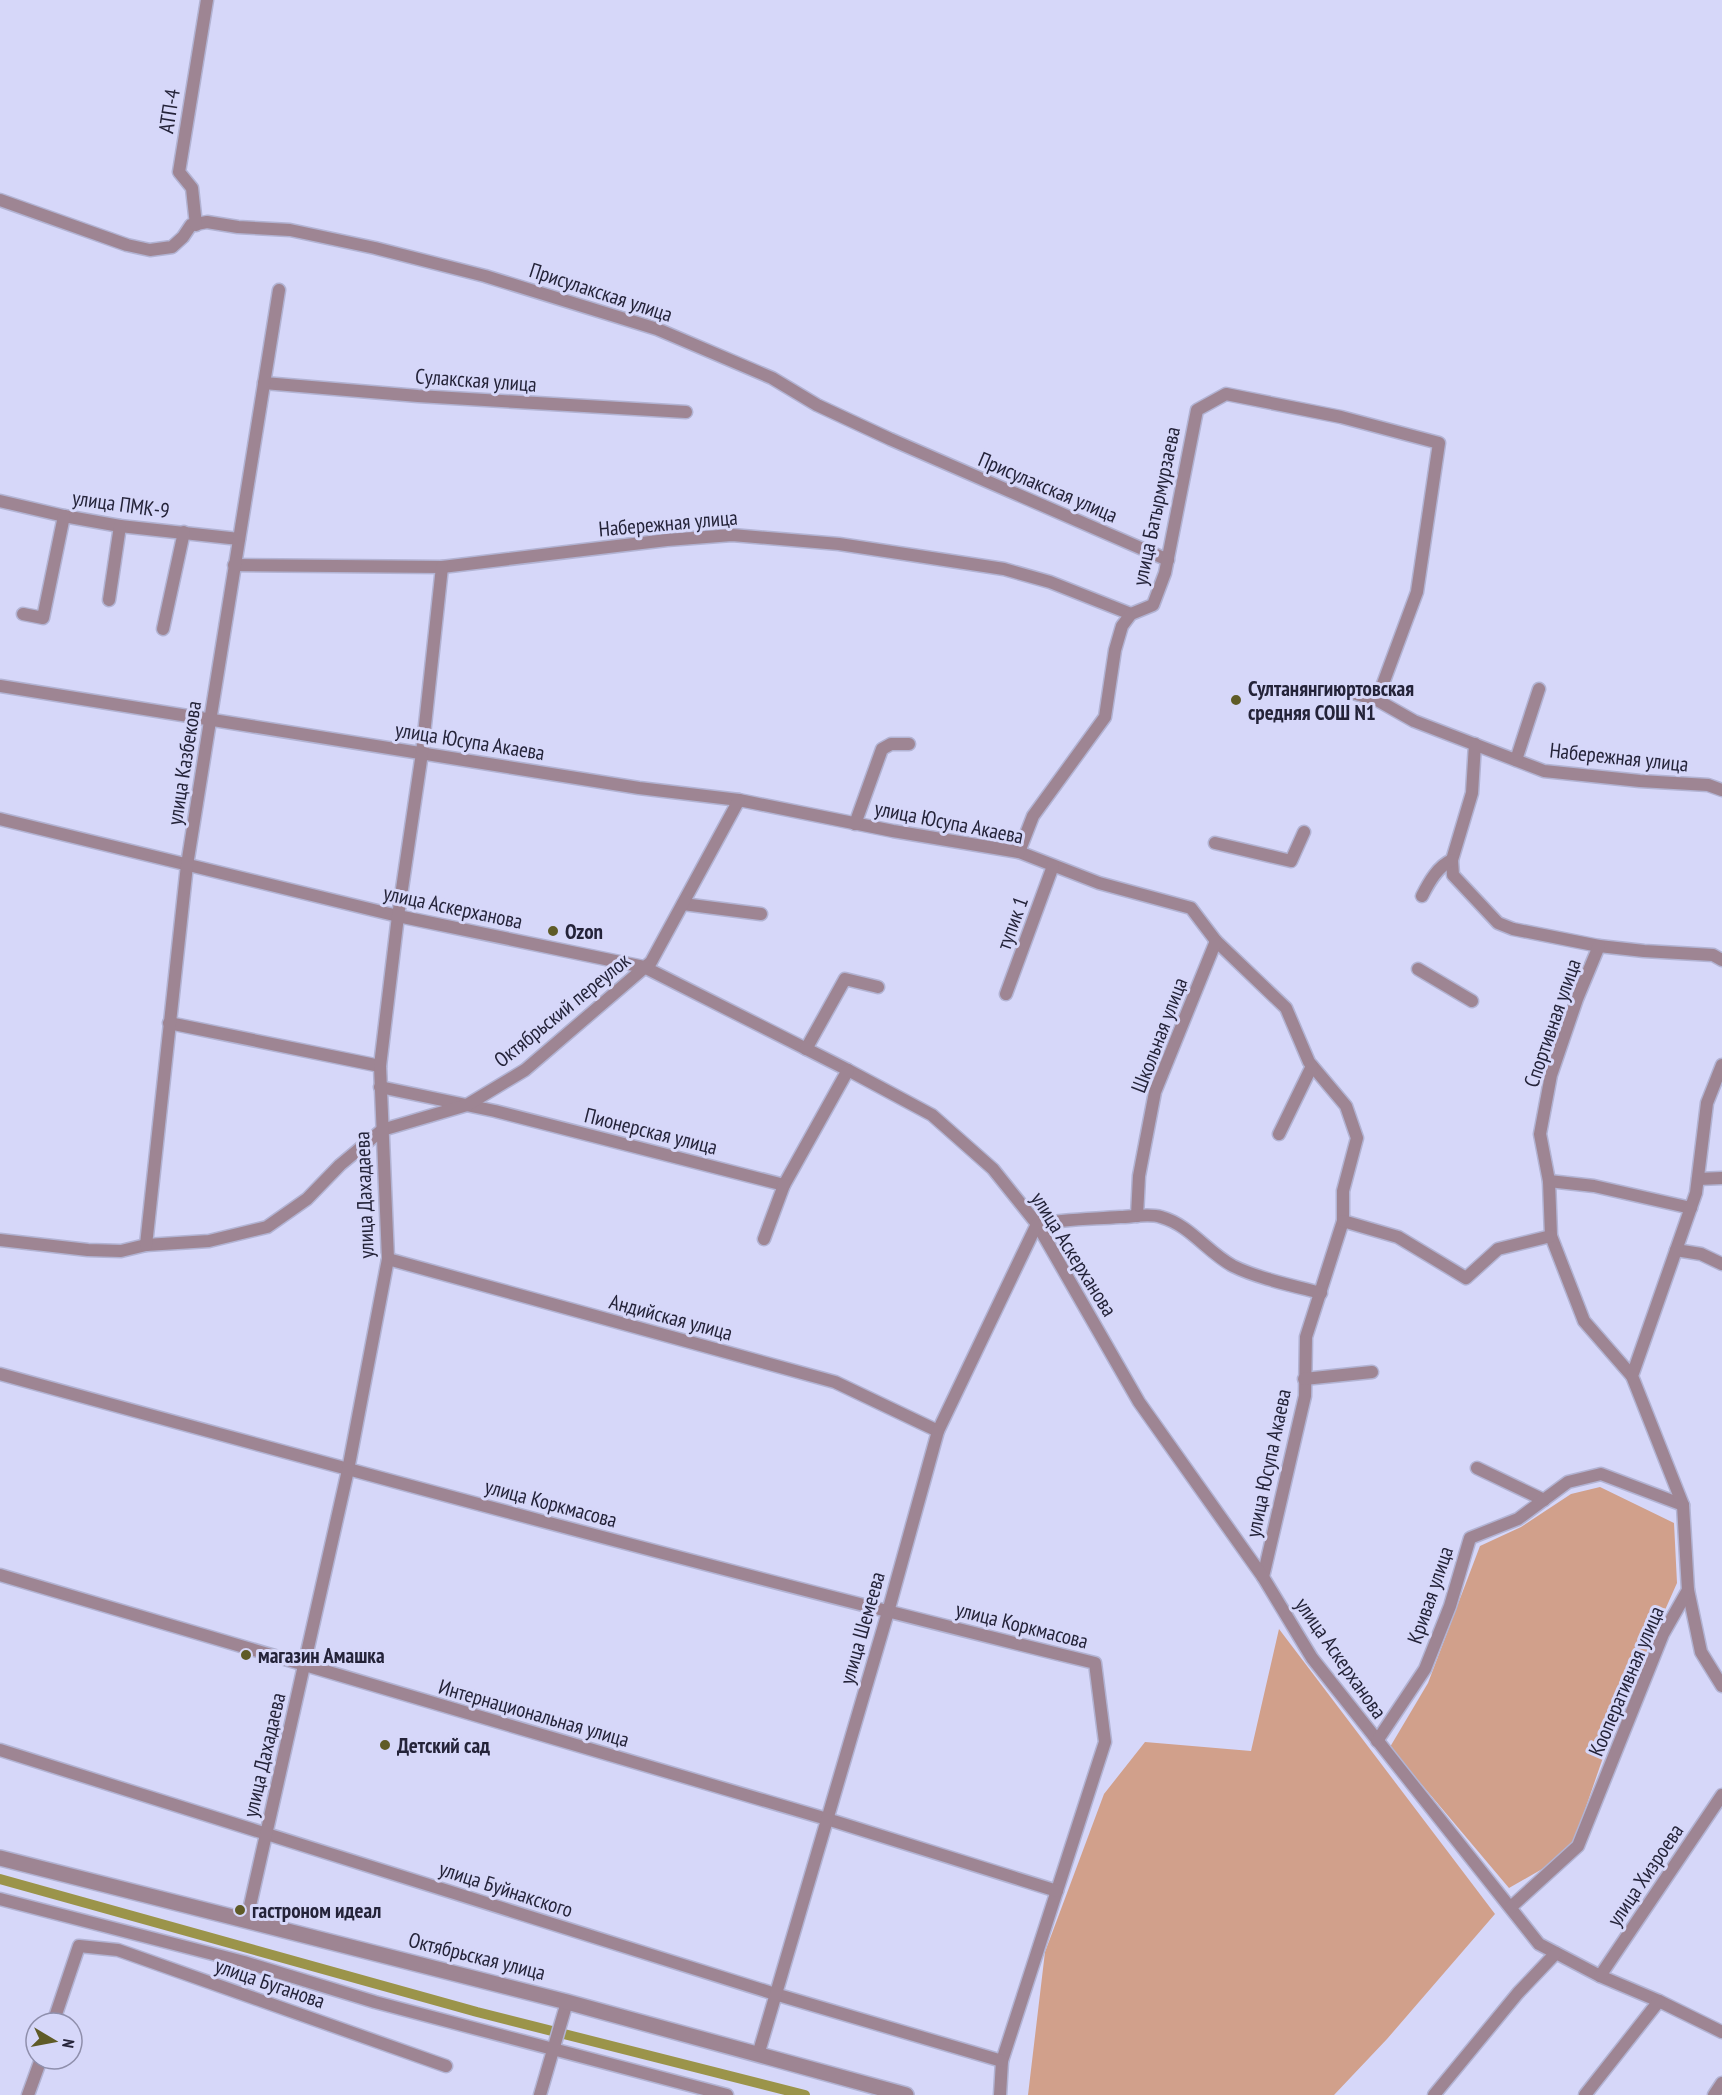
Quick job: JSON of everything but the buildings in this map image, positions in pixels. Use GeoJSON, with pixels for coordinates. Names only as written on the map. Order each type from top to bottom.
{"type":"FeatureCollection","features":[{"type":"Feature","properties":{"kind":"street","name":"АТП-4"},"geometry":{"type":"LineString","coordinates":[[196,225],[192,188],[179,172],[207,0]]}},
{"type":"Feature","properties":{"kind":"street"},"geometry":{"type":"LineString","coordinates":[[0,200],[128,245],[150,250],[172,247],[191,225],[196,225]]}},
{"type":"Feature","properties":{"kind":"street","name":"Присулакская улица"},"geometry":{"type":"LineString","coordinates":[[196,225],[207,222],[238,227],[290,230],[375,248],[485,276],[657,329],[771,378],[817,405],[890,439],[1168,560]]}},
{"type":"Feature","properties":{"kind":"street","name":"улица Казбекова"},"geometry":{"type":"LineString","coordinates":[[146,1245],[187,865],[279,290]]}},
{"type":"Feature","properties":{"kind":"street","name":"Сулакская улица"},"geometry":{"type":"LineString","coordinates":[[264,383],[418,396],[686,412]]}},
{"type":"Feature","properties":{"kind":"street","name":"улица Батырмурзаева"},"geometry":{"type":"LineString","coordinates":[[1018,852],[1033,816],[1105,717],[1115,650],[1122,626],[1131,614],[1153,605],[1165,573],[1197,410],[1226,394],[1341,417],[1439,443],[1418,592],[1377,700]]}},
{"type":"Feature","properties":{"kind":"street","name":"улица ПМК-9"},"geometry":{"type":"LineString","coordinates":[[0,501],[120,526],[238,539]]}},
{"type":"Feature","properties":{"kind":"street"},"geometry":{"type":"LineString","coordinates":[[24,615],[43,618],[64,516]]}},
{"type":"Feature","properties":{"kind":"street"},"geometry":{"type":"LineString","coordinates":[[109,600],[120,526]]}},
{"type":"Feature","properties":{"kind":"street"},"geometry":{"type":"LineString","coordinates":[[163,629],[184,532]]}},
{"type":"Feature","properties":{"kind":"street","name":"Набережная улица"},"geometry":{"type":"LineString","coordinates":[[234,565],[441,567],[732,534],[839,544],[1004,569],[1050,582],[1131,614]]}},
{"type":"Feature","properties":{"kind":"street","name":"улица Дахадаева"},"geometry":{"type":"LineString","coordinates":[[247,1919],[348,1470],[388,1259],[380,1066],[398,916],[422,753],[441,567]]}},
{"type":"Feature","properties":{"kind":"street","name":"улица Юсупа Акаева"},"geometry":{"type":"LineString","coordinates":[[0,686],[639,788],[740,800],[855,824],[1018,852],[1099,884],[1191,908],[1216,940],[1286,1008],[1312,1066],[1346,1106],[1357,1138],[1343,1191],[1342,1221],[1306,1337],[1305,1396],[1263,1577]]}},
{"type":"Feature","properties":{"kind":"street"},"geometry":{"type":"LineString","coordinates":[[1516,760],[1539,689]]}},
{"type":"Feature","properties":{"kind":"street","name":"Набережная улица"},"geometry":{"type":"LineString","coordinates":[[1346,691],[1377,700],[1414,721],[1544,771],[1708,785],[1722,790]]}},
{"type":"Feature","properties":{"kind":"street"},"geometry":{"type":"LineString","coordinates":[[855,824],[882,749],[891,744],[909,744]]}},
{"type":"Feature","properties":{"kind":"street"},"geometry":{"type":"LineString","coordinates":[[1475,744],[1472,793],[1452,860],[1453,875],[1497,923],[1513,929],[1599,946],[1713,955],[1722,960]]}},
{"type":"Feature","properties":{"kind":"street","name":"Октябрьский переулок"},"geometry":{"type":"LineString","coordinates":[[0,1240],[88,1250],[121,1251],[146,1245],[209,1241],[267,1227],[307,1199],[340,1165],[382,1130],[467,1106],[525,1070],[651,962],[740,800]]}},
{"type":"Feature","properties":{"kind":"street","name":"улица Аскерханова"},"geometry":{"type":"LineString","coordinates":[[0,819],[398,916],[644,967],[932,1115],[993,1169],[1037,1224],[1139,1402],[1263,1577],[1312,1658],[1539,1944],[1600,1976],[1659,2001],[1722,2032]]}},
{"type":"Feature","properties":{"kind":"street"},"geometry":{"type":"LineString","coordinates":[[1215,843],[1291,861],[1304,832]]}},
{"type":"Feature","properties":{"kind":"street"},"geometry":{"type":"LineString","coordinates":[[1422,896],[1429,881],[1446,863],[1452,860]]}},
{"type":"Feature","properties":{"kind":"street","name":"тупик 1"},"geometry":{"type":"LineString","coordinates":[[1006,994],[1053,866]]}},
{"type":"Feature","properties":{"kind":"street"},"geometry":{"type":"LineString","coordinates":[[683,904],[761,914]]}},
{"type":"Feature","properties":{"kind":"street","name":"Школьная улица"},"geometry":{"type":"LineString","coordinates":[[1137,1216],[1138,1176],[1155,1092],[1216,940]]}},
{"type":"Feature","properties":{"kind":"street","name":"Спортивная улица"},"geometry":{"type":"LineString","coordinates":[[1599,946],[1577,999],[1551,1075],[1540,1134],[1549,1181],[1551,1236],[1584,1321],[1632,1376]]}},
{"type":"Feature","properties":{"kind":"street"},"geometry":{"type":"LineString","coordinates":[[1418,969],[1472,1001]]}},
{"type":"Feature","properties":{"kind":"street"},"geometry":{"type":"LineString","coordinates":[[806,1049],[845,979],[878,987]]}},
{"type":"Feature","properties":{"kind":"street"},"geometry":{"type":"LineString","coordinates":[[169,1023],[380,1066]]}},
{"type":"Feature","properties":{"kind":"street"},"geometry":{"type":"LineString","coordinates":[[1632,1376],[1696,1193],[1707,1103],[1722,1065]]}},
{"type":"Feature","properties":{"kind":"street"},"geometry":{"type":"LineString","coordinates":[[1279,1134],[1312,1066]]}},
{"type":"Feature","properties":{"kind":"street"},"geometry":{"type":"LineString","coordinates":[[764,1239],[784,1185],[848,1070]]}},
{"type":"Feature","properties":{"kind":"street","name":"Пионерская улица"},"geometry":{"type":"LineString","coordinates":[[380,1087],[467,1106],[784,1185]]}},
{"type":"Feature","properties":{"kind":"street"},"geometry":{"type":"LineString","coordinates":[[1698,1179],[1722,1178]]}},
{"type":"Feature","properties":{"kind":"street"},"geometry":{"type":"LineString","coordinates":[[1549,1181],[1594,1186],[1691,1208]]}},
{"type":"Feature","properties":{"kind":"street"},"geometry":{"type":"LineString","coordinates":[[1037,1224],[1060,1220],[1160,1216],[1199,1238],[1214,1253],[1234,1266],[1321,1293]]}},
{"type":"Feature","properties":{"kind":"street"},"geometry":{"type":"LineString","coordinates":[[1342,1221],[1398,1238],[1466,1278],[1498,1249],[1551,1236]]}},
{"type":"Feature","properties":{"kind":"street","name":"улица Шемеева"},"geometry":{"type":"LineString","coordinates":[[758,2055],[888,1612],[938,1431],[1037,1224]]}},
{"type":"Feature","properties":{"kind":"street"},"geometry":{"type":"LineString","coordinates":[[1676,1250],[1701,1254],[1722,1264]]}},
{"type":"Feature","properties":{"kind":"street","name":"Андийская улица"},"geometry":{"type":"LineString","coordinates":[[388,1259],[836,1382],[938,1431]]}},
{"type":"Feature","properties":{"kind":"street"},"geometry":{"type":"LineString","coordinates":[[1304,1379],[1372,1372]]}},
{"type":"Feature","properties":{"kind":"street","name":"улица Коркмасова"},"geometry":{"type":"LineString","coordinates":[[0,1374],[348,1470],[888,1612],[1095,1663],[1105,1742],[1057,1892]]}},
{"type":"Feature","properties":{"kind":"street","name":"Кооперативная улица"},"geometry":{"type":"LineString","coordinates":[[1511,1907],[1578,1846],[1663,1634],[1688,1590],[1683,1504],[1632,1376]]}},
{"type":"Feature","properties":{"kind":"street"},"geometry":{"type":"LineString","coordinates":[[1476,1468],[1544,1500]]}},
{"type":"Feature","properties":{"kind":"street","name":"Кривая улица"},"geometry":{"type":"LineString","coordinates":[[1377,1741],[1425,1669],[1450,1606],[1470,1538],[1518,1519],[1568,1482],[1601,1474],[1683,1504]]}},
{"type":"Feature","properties":{"kind":"street","name":"Интернациональная улица"},"geometry":{"type":"LineString","coordinates":[[0,1575],[827,1819],[1057,1892]]}},
{"type":"Feature","properties":{"kind":"street"},"geometry":{"type":"LineString","coordinates":[[1688,1590],[1701,1652],[1722,1686]]}},
{"type":"Feature","properties":{"kind":"street","name":"улица Буйнакского"},"geometry":{"type":"LineString","coordinates":[[0,1750],[775,1994],[1002,2061]]}},
{"type":"Feature","properties":{"kind":"street","name":"улица Хизроева"},"geometry":{"type":"LineString","coordinates":[[1600,1976],[1722,1795]]}},
{"type":"Feature","properties":{"kind":"street","name":"Октябрьская улица"},"geometry":{"type":"LineString","coordinates":[[0,1857],[567,2001],[906,2095]]}},
{"type":"Feature","properties":{"kind":"street"},"geometry":{"type":"LineString","coordinates":[[1000,2095],[1002,2061],[1057,1892]]}},
{"type":"Feature","properties":{"kind":"street"},"geometry":{"type":"LineString","coordinates":[[0,1899],[244,1962],[375,2002],[727,2095]]}},
{"type":"Feature","properties":{"kind":"street","name":"улица Буганова"},"geometry":{"type":"LineString","coordinates":[[57,2011],[79,1946],[118,1950],[446,2066]]}},
{"type":"Feature","properties":{"kind":"street"},"geometry":{"type":"LineString","coordinates":[[1434,2095],[1518,1993],[1556,1953]]}},
{"type":"Feature","properties":{"kind":"street"},"geometry":{"type":"LineString","coordinates":[[540,2095],[567,2001]]}},
{"type":"Feature","properties":{"kind":"street"},"geometry":{"type":"LineString","coordinates":[[1585,2095],[1659,2001]]}},
{"type":"Feature","properties":{"kind":"street"},"geometry":{"type":"LineString","coordinates":[[28,2095],[37,2071]]}},
{"type":"Feature","properties":{"kind":"street"},"geometry":{"type":"LineString","coordinates":[[1714,2095],[1722,2083]]}},
{"type":"Feature","properties":{"kind":"shaded area"},"geometry":{"type":"Polygon","coordinates":[[[1600,1487],[1674,1523],[1677,1583],[1616,1720],[1570,1853],[1509,1888],[1390,1747],[1428,1683],[1480,1546],[1521,1527],[1571,1494],[1600,1487]]]}},
{"type":"Feature","properties":{"kind":"shaded area"},"geometry":{"type":"Polygon","coordinates":[[[1279,1629],[1495,1914],[1387,2039],[1334,2095],[1028,2095],[1045,1952],[1104,1794],[1145,1742],[1251,1751],[1279,1629]]]}},
{"type":"Feature","properties":{"kind":"waterway"},"geometry":{"type":"LineString","coordinates":[[0,1879],[477,2012],[805,2095]]}},
{"type":"Feature","properties":{"kind":"place","name":"Султанянгиюртовская средняя СОШ N1"},"geometry":{"type":"Point","coordinates":[1236,700]}},
{"type":"Feature","properties":{"kind":"place","name":"Ozon"},"geometry":{"type":"Point","coordinates":[553,931]}},
{"type":"Feature","properties":{"kind":"place","name":"магазин Амашка"},"geometry":{"type":"Point","coordinates":[246,1655]}},
{"type":"Feature","properties":{"kind":"place","name":"Детский сад"},"geometry":{"type":"Point","coordinates":[385,1745]}},
{"type":"Feature","properties":{"kind":"place","name":"гастроном идеал"},"geometry":{"type":"Point","coordinates":[240,1910]}}]}
